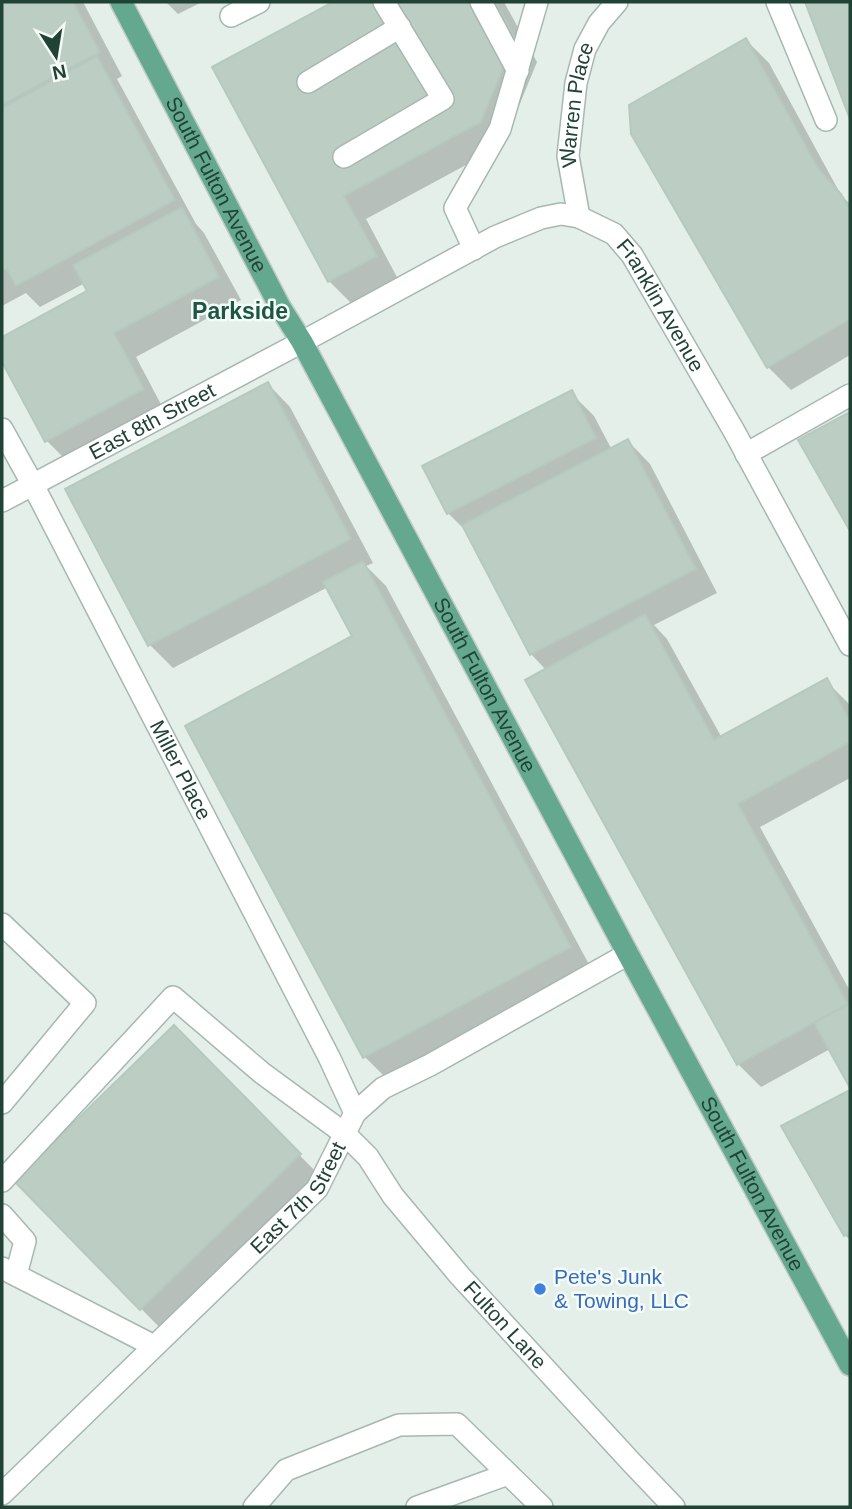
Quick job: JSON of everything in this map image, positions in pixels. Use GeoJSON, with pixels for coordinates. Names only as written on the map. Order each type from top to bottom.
{"type":"FeatureCollection","features":[{"type":"Feature","properties":{"kind":"main road","name":"South Fulton Avenue"},"geometry":{"type":"LineString","coordinates":[[121,2],[280,307],[302,342],[850,1364]]}},
{"type":"Feature","properties":{"kind":"street"},"geometry":{"type":"LineString","coordinates":[[231,16],[259,2]]}},
{"type":"Feature","properties":{"kind":"street"},"geometry":{"type":"LineString","coordinates":[[344,157],[443,99],[384,2]]}},
{"type":"Feature","properties":{"kind":"street"},"geometry":{"type":"LineString","coordinates":[[481,2],[518,71]]}},
{"type":"Feature","properties":{"kind":"street"},"geometry":{"type":"LineString","coordinates":[[474,249],[455,208],[500,129],[537,2]]}},
{"type":"Feature","properties":{"kind":"street","name":"Warren Place"},"geometry":{"type":"LineString","coordinates":[[579,217],[568,156],[576,83],[584,49],[598,23],[617,2]]}},
{"type":"Feature","properties":{"kind":"street"},"geometry":{"type":"LineString","coordinates":[[777,2],[826,120]]}},
{"type":"Feature","properties":{"kind":"street"},"geometry":{"type":"LineString","coordinates":[[308,82],[400,27]]}},
{"type":"Feature","properties":{"kind":"street","name":"Franklin Avenue"},"geometry":{"type":"LineString","coordinates":[[302,342],[495,237],[541,218],[561,214],[579,217],[614,234],[632,255],[746,454],[850,645]]}},
{"type":"Feature","properties":{"kind":"street","name":"East 8th Street"},"geometry":{"type":"LineString","coordinates":[[2,501],[302,342]]}},
{"type":"Feature","properties":{"kind":"street"},"geometry":{"type":"LineString","coordinates":[[746,454],[850,394]]}},
{"type":"Feature","properties":{"kind":"street","name":"Miller Place"},"geometry":{"type":"LineString","coordinates":[[2,429],[329,1057],[355,1113]]}},
{"type":"Feature","properties":{"kind":"street"},"geometry":{"type":"LineString","coordinates":[[2,924],[85,1003],[2,1103]]}},
{"type":"Feature","properties":{"kind":"street","name":"East 7th Street"},"geometry":{"type":"LineString","coordinates":[[2,1494],[317,1189],[355,1113],[383,1088],[430,1065],[628,954]]}},
{"type":"Feature","properties":{"kind":"street","name":"Fulton Lane"},"geometry":{"type":"LineString","coordinates":[[2,1181],[173,997],[262,1073],[345,1134],[368,1157],[393,1196],[460,1276],[674,1507]]}},
{"type":"Feature","properties":{"kind":"street"},"geometry":{"type":"LineString","coordinates":[[2,1215],[25,1241],[9,1271],[155,1346]]}},
{"type":"Feature","properties":{"kind":"street"},"geometry":{"type":"LineString","coordinates":[[254,1507],[286,1470],[399,1425],[457,1424],[542,1507]]}},
{"type":"Feature","properties":{"kind":"street"},"geometry":{"type":"LineString","coordinates":[[417,1507],[508,1474]]}},
{"type":"Feature","properties":{"kind":"building"},"geometry":{"type":"Polygon","coordinates":[[[2,2],[73,2],[100,52],[2,105],[2,2]]]}},
{"type":"Feature","properties":{"kind":"building"},"geometry":{"type":"Polygon","coordinates":[[[333,2],[495,2],[515,38],[481,122],[344,196],[377,256],[328,282],[212,67],[333,2]]]}},
{"type":"Feature","properties":{"kind":"building"},"geometry":{"type":"Polygon","coordinates":[[[805,2],[850,2],[850,119],[805,2]]]}},
{"type":"Feature","properties":{"kind":"building"},"geometry":{"type":"Polygon","coordinates":[[[746,38],[819,170],[841,194],[850,210],[850,319],[767,368],[631,134],[629,105],[746,38]]]}},
{"type":"Feature","properties":{"kind":"building"},"geometry":{"type":"Polygon","coordinates":[[[97,56],[175,200],[16,286],[7,269],[2,271],[2,108],[97,56]]]}},
{"type":"Feature","properties":{"kind":"building"},"geometry":{"type":"Polygon","coordinates":[[[182,207],[219,277],[114,333],[144,389],[45,442],[2,362],[2,337],[87,291],[73,265],[182,207]]]}},
{"type":"Feature","properties":{"kind":"building"},"geometry":{"type":"Polygon","coordinates":[[[268,382],[351,539],[148,646],[65,489],[268,382]]]}},
{"type":"Feature","properties":{"kind":"building"},"geometry":{"type":"Polygon","coordinates":[[[572,390],[596,438],[447,514],[422,466],[572,390]]]}},
{"type":"Feature","properties":{"kind":"building"},"geometry":{"type":"Polygon","coordinates":[[[850,412],[850,531],[798,440],[850,412]]]}},
{"type":"Feature","properties":{"kind":"building"},"geometry":{"type":"Polygon","coordinates":[[[628,439],[696,569],[530,655],[462,525],[628,439]]]}},
{"type":"Feature","properties":{"kind":"building"},"geometry":{"type":"Polygon","coordinates":[[[363,561],[571,947],[363,1058],[185,726],[352,636],[323,582],[363,561]]]}},
{"type":"Feature","properties":{"kind":"building"},"geometry":{"type":"Polygon","coordinates":[[[645,614],[714,740],[827,678],[850,721],[850,742],[738,804],[848,1004],[737,1065],[525,680],[645,614]]]}},
{"type":"Feature","properties":{"kind":"building"},"geometry":{"type":"Polygon","coordinates":[[[850,1003],[850,1088],[814,1023],[850,1003]]]}},
{"type":"Feature","properties":{"kind":"building"},"geometry":{"type":"Polygon","coordinates":[[[174,1025],[301,1154],[140,1310],[14,1181],[174,1025]]]}},
{"type":"Feature","properties":{"kind":"building"},"geometry":{"type":"Polygon","coordinates":[[[850,1090],[850,1233],[844,1236],[781,1126],[850,1090]]]}},
{"type":"Feature","properties":{"kind":"place","name":"Pete's Junk & Towing, LLC"},"geometry":{"type":"Point","coordinates":[540,1289]}},
{"type":"Feature","properties":{"kind":"district","name":"Parkside"},"geometry":{"type":"Point","coordinates":[240,311]}}]}
